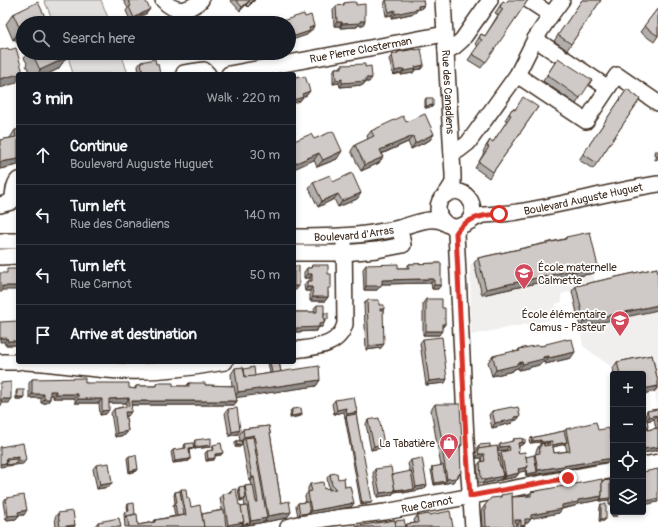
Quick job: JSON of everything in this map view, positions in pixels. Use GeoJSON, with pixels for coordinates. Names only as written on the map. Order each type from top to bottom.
{"type":"FeatureCollection","features":[{"type":"Feature","properties":{"kind":"street"},"geometry":{"type":"LineString","coordinates":[[163,0],[166,4],[174,8],[188,9],[193,7],[201,0]]}},
{"type":"Feature","properties":{"kind":"street","name":"Rue des Canadiens"},"geometry":{"type":"LineString","coordinates":[[443,0],[454,193]]}},
{"type":"Feature","properties":{"kind":"street"},"geometry":{"type":"LineString","coordinates":[[446,51],[454,47],[462,40],[490,0]]}},
{"type":"Feature","properties":{"kind":"street"},"geometry":{"type":"LineString","coordinates":[[528,0],[551,15]]}},
{"type":"Feature","properties":{"kind":"street"},"geometry":{"type":"LineString","coordinates":[[452,152],[459,150],[468,143],[517,74],[535,39],[562,0]]}},
{"type":"Feature","properties":{"kind":"street","name":"Rue Pierre Closterman"},"geometry":{"type":"LineString","coordinates":[[240,72],[445,34]]}},
{"type":"Feature","properties":{"kind":"street"},"geometry":{"type":"LineString","coordinates":[[535,39],[608,88]]}},
{"type":"Feature","properties":{"kind":"street"},"geometry":{"type":"LineString","coordinates":[[191,72],[204,70],[206,72]]}},
{"type":"Feature","properties":{"kind":"street"},"geometry":{"type":"LineString","coordinates":[[517,74],[586,121],[617,75],[658,103]]}},
{"type":"Feature","properties":{"kind":"street"},"geometry":{"type":"LineString","coordinates":[[0,205],[11,202],[16,182]]}},
{"type":"Feature","properties":{"kind":"street","name":"Boulevard Auguste Huguet"},"geometry":{"type":"LineString","coordinates":[[455,226],[482,216],[519,212],[658,184]]}},
{"type":"Feature","properties":{"kind":"street"},"geometry":{"type":"LineString","coordinates":[[454,193],[439,204],[438,212],[441,219],[455,226]]}},
{"type":"Feature","properties":{"kind":"street"},"geometry":{"type":"LineString","coordinates":[[454,193],[472,202],[473,209],[471,217],[455,226]]}},
{"type":"Feature","properties":{"kind":"street"},"geometry":{"type":"LineString","coordinates":[[296,253],[344,253],[377,250],[403,245],[406,226],[454,193]]}},
{"type":"Feature","properties":{"kind":"street","name":"Boulevard Auguste Huguet"},"geometry":{"type":"LineString","coordinates":[[454,193],[479,206],[508,214]]}},
{"type":"Feature","properties":{"kind":"street","name":"Boulevard d'Arras"},"geometry":{"type":"LineString","coordinates":[[296,238],[344,236],[374,232],[406,226],[426,220],[432,220],[455,226]]}},
{"type":"Feature","properties":{"kind":"street"},"geometry":{"type":"LineString","coordinates":[[455,226],[466,439],[473,527]]}},
{"type":"Feature","properties":{"kind":"street"},"geometry":{"type":"LineString","coordinates":[[296,350],[332,342],[343,331],[345,324],[344,236]]}},
{"type":"Feature","properties":{"kind":"street"},"geometry":{"type":"LineString","coordinates":[[0,241],[16,241]]}},
{"type":"Feature","properties":{"kind":"street"},"geometry":{"type":"LineString","coordinates":[[0,257],[16,256]]}},
{"type":"Feature","properties":{"kind":"street"},"geometry":{"type":"LineString","coordinates":[[0,362],[16,362]]}},
{"type":"Feature","properties":{"kind":"street"},"geometry":{"type":"LineString","coordinates":[[57,364],[110,370],[134,367],[172,370],[212,364]]}},
{"type":"Feature","properties":{"kind":"street"},"geometry":{"type":"LineString","coordinates":[[646,464],[658,462]]}},
{"type":"Feature","properties":{"kind":"street","name":"Rue Carnot"},"geometry":{"type":"LineString","coordinates":[[288,527],[322,519],[377,513],[610,471]]}},
{"type":"Feature","properties":{"kind":"shaded area"},"geometry":{"type":"Polygon","coordinates":[[[44,0],[101,0],[107,16],[51,16],[44,0]]]}},
{"type":"Feature","properties":{"kind":"shaded area"},"geometry":{"type":"Polygon","coordinates":[[[69,60],[123,60],[127,72],[72,72],[69,60]]]}},
{"type":"Feature","properties":{"kind":"shaded area"},"geometry":{"type":"Polygon","coordinates":[[[586,238],[596,286],[658,301],[658,409],[655,392],[646,394],[646,371],[614,371],[613,368],[583,346],[572,291],[561,294],[562,302],[556,304],[554,319],[471,335],[470,264],[586,238]]]}},
{"type":"Feature","properties":{"kind":"building"},"geometry":{"type":"Polygon","coordinates":[[[128,0],[145,0],[150,9],[138,16],[133,16],[129,7],[131,6],[128,0]]]}},
{"type":"Feature","properties":{"kind":"building"},"geometry":{"type":"Polygon","coordinates":[[[236,0],[254,0],[251,3],[249,1],[242,7],[236,0]]]}},
{"type":"Feature","properties":{"kind":"building"},"geometry":{"type":"Polygon","coordinates":[[[386,0],[423,0],[424,5],[418,6],[418,9],[395,14],[395,10],[389,12],[386,0]]]}},
{"type":"Feature","properties":{"kind":"building"},"geometry":{"type":"Polygon","coordinates":[[[508,0],[528,0],[486,62],[472,54],[482,40],[479,38],[481,34],[485,36],[503,9],[500,7],[503,1],[506,3],[508,0]]]}},
{"type":"Feature","properties":{"kind":"building"},"geometry":{"type":"Polygon","coordinates":[[[582,0],[601,0],[571,44],[558,35],[582,0]]]}},
{"type":"Feature","properties":{"kind":"building"},"geometry":{"type":"Polygon","coordinates":[[[38,2],[45,16],[16,16],[16,20],[13,14],[38,2]]]}},
{"type":"Feature","properties":{"kind":"building"},"geometry":{"type":"Polygon","coordinates":[[[356,2],[356,5],[365,4],[365,21],[360,21],[360,23],[342,24],[342,22],[337,22],[336,6],[344,5],[344,3],[356,2]]]}},
{"type":"Feature","properties":{"kind":"building"},"geometry":{"type":"Polygon","coordinates":[[[658,8],[658,36],[644,26],[658,8]]]}},
{"type":"Feature","properties":{"kind":"building"},"geometry":{"type":"Polygon","coordinates":[[[304,14],[305,17],[311,15],[314,26],[309,28],[310,31],[296,36],[296,17],[304,14]]]}},
{"type":"Feature","properties":{"kind":"building"},"geometry":{"type":"Polygon","coordinates":[[[16,48],[16,60],[19,60],[23,72],[16,72],[16,75],[0,79],[0,50],[16,48]]]}},
{"type":"Feature","properties":{"kind":"building"},"geometry":{"type":"Polygon","coordinates":[[[421,49],[424,65],[415,67],[416,69],[395,71],[392,55],[398,52],[421,49]]]}},
{"type":"Feature","properties":{"kind":"building"},"geometry":{"type":"Polygon","coordinates":[[[558,58],[592,80],[580,98],[547,75],[558,58]]]}},
{"type":"Feature","properties":{"kind":"building"},"geometry":{"type":"Polygon","coordinates":[[[35,60],[62,60],[40,70],[35,60]]]}},
{"type":"Feature","properties":{"kind":"building"},"geometry":{"type":"Polygon","coordinates":[[[155,60],[156,64],[158,64],[160,72],[143,72],[141,62],[155,60]]]}},
{"type":"Feature","properties":{"kind":"building"},"geometry":{"type":"Polygon","coordinates":[[[365,64],[365,67],[371,66],[372,78],[366,78],[366,81],[342,83],[342,79],[336,80],[335,68],[342,68],[342,65],[365,64]]]}},
{"type":"Feature","properties":{"kind":"building"},"geometry":{"type":"Polygon","coordinates":[[[305,76],[310,91],[302,94],[303,97],[296,99],[296,77],[305,76]]]}},
{"type":"Feature","properties":{"kind":"building"},"geometry":{"type":"Polygon","coordinates":[[[627,89],[640,99],[597,163],[583,154],[627,89]]]}},
{"type":"Feature","properties":{"kind":"building"},"geometry":{"type":"Polygon","coordinates":[[[523,97],[538,107],[493,172],[479,162],[489,147],[487,146],[490,140],[493,142],[511,115],[509,114],[512,109],[515,110],[523,97]]]}},
{"type":"Feature","properties":{"kind":"building"},"geometry":{"type":"Polygon","coordinates":[[[426,98],[433,98],[433,105],[426,106],[426,98]]]}},
{"type":"Feature","properties":{"kind":"building"},"geometry":{"type":"Polygon","coordinates":[[[425,114],[434,134],[415,143],[413,136],[380,150],[383,157],[365,165],[355,145],[374,136],[371,131],[403,116],[406,122],[425,114]]]}},
{"type":"Feature","properties":{"kind":"building"},"geometry":{"type":"Polygon","coordinates":[[[333,131],[342,151],[323,160],[319,153],[296,163],[296,140],[311,134],[314,139],[333,131]]]}},
{"type":"Feature","properties":{"kind":"building"},"geometry":{"type":"Polygon","coordinates":[[[16,137],[16,159],[0,162],[0,140],[16,137]]]}},
{"type":"Feature","properties":{"kind":"building"},"geometry":{"type":"Polygon","coordinates":[[[655,151],[658,151],[658,158],[657,158],[655,151]]]}},
{"type":"Feature","properties":{"kind":"building"},"geometry":{"type":"Polygon","coordinates":[[[352,173],[361,193],[342,201],[338,194],[322,201],[313,182],[330,175],[333,182],[352,173]]]}},
{"type":"Feature","properties":{"kind":"building"},"geometry":{"type":"Polygon","coordinates":[[[590,232],[598,267],[573,272],[573,270],[486,289],[478,258],[566,239],[566,237],[590,232]]]}},
{"type":"Feature","properties":{"kind":"building"},"geometry":{"type":"Polygon","coordinates":[[[441,263],[441,285],[434,285],[434,279],[423,279],[382,280],[382,284],[380,286],[366,286],[366,265],[398,264],[398,268],[409,268],[409,264],[441,263]]]}},
{"type":"Feature","properties":{"kind":"building"},"geometry":{"type":"Polygon","coordinates":[[[312,265],[328,265],[328,274],[331,274],[331,288],[328,288],[328,297],[313,297],[312,287],[307,287],[307,281],[312,281],[312,274],[307,274],[307,268],[312,268],[312,265]]]}},
{"type":"Feature","properties":{"kind":"building"},"geometry":{"type":"Polygon","coordinates":[[[296,266],[299,266],[299,286],[296,286],[296,266]]]}},
{"type":"Feature","properties":{"kind":"building"},"geometry":{"type":"Polygon","coordinates":[[[657,268],[658,305],[584,321],[576,286],[657,268]]]}},
{"type":"Feature","properties":{"kind":"building"},"geometry":{"type":"Polygon","coordinates":[[[7,269],[16,269],[16,286],[2,286],[2,292],[0,292],[0,273],[7,273],[7,269]]]}},
{"type":"Feature","properties":{"kind":"building"},"geometry":{"type":"Polygon","coordinates":[[[426,299],[442,299],[442,308],[445,308],[445,324],[442,324],[442,331],[426,331],[426,299]]]}},
{"type":"Feature","properties":{"kind":"building"},"geometry":{"type":"Polygon","coordinates":[[[367,300],[379,300],[379,305],[384,305],[384,309],[380,310],[383,310],[384,344],[369,346],[367,300]]]}},
{"type":"Feature","properties":{"kind":"building"},"geometry":{"type":"Polygon","coordinates":[[[317,305],[324,305],[324,323],[319,323],[319,327],[296,328],[296,312],[317,312],[317,305]]]}},
{"type":"Feature","properties":{"kind":"building"},"geometry":{"type":"Polygon","coordinates":[[[324,313],[328,313],[328,319],[324,319],[324,313]]]}},
{"type":"Feature","properties":{"kind":"building"},"geometry":{"type":"Polygon","coordinates":[[[16,321],[16,341],[8,341],[7,338],[0,338],[0,322],[16,321]]]}},
{"type":"Feature","properties":{"kind":"building"},"geometry":{"type":"Polygon","coordinates":[[[442,337],[447,379],[429,381],[423,339],[442,337]]]}},
{"type":"Feature","properties":{"kind":"building"},"geometry":{"type":"Polygon","coordinates":[[[566,339],[572,339],[575,352],[549,358],[549,356],[543,357],[543,359],[523,364],[522,362],[517,363],[517,365],[496,370],[493,356],[520,351],[519,349],[546,345],[566,339]]]}},
{"type":"Feature","properties":{"kind":"building"},"geometry":{"type":"Polygon","coordinates":[[[652,355],[658,386],[646,388],[646,371],[619,371],[617,362],[652,355]]]}},
{"type":"Feature","properties":{"kind":"building"},"geometry":{"type":"Polygon","coordinates":[[[270,364],[279,364],[281,372],[272,373],[270,364]]]}},
{"type":"Feature","properties":{"kind":"building"},"geometry":{"type":"Polygon","coordinates":[[[319,366],[320,380],[238,392],[235,368],[243,367],[245,377],[319,366]]]}},
{"type":"Feature","properties":{"kind":"building"},"geometry":{"type":"Polygon","coordinates":[[[254,367],[255,376],[245,377],[244,369],[254,367]]]}},
{"type":"Feature","properties":{"kind":"building"},"geometry":{"type":"Polygon","coordinates":[[[85,378],[85,383],[129,383],[129,388],[136,389],[136,386],[157,386],[157,383],[173,383],[173,386],[189,386],[189,383],[205,383],[205,385],[234,386],[237,401],[132,401],[131,412],[125,412],[128,431],[117,433],[114,409],[129,406],[129,398],[109,399],[109,410],[102,411],[102,399],[78,399],[78,394],[56,394],[56,391],[50,391],[50,399],[44,399],[44,394],[32,394],[32,379],[85,378]]]}},
{"type":"Feature","properties":{"kind":"building"},"geometry":{"type":"Polygon","coordinates":[[[11,382],[11,399],[1,399],[2,405],[0,405],[0,383],[11,382]]]}},
{"type":"Feature","properties":{"kind":"building"},"geometry":{"type":"Polygon","coordinates":[[[17,390],[24,390],[24,397],[17,397],[17,390]]]}},
{"type":"Feature","properties":{"kind":"building"},"geometry":{"type":"Polygon","coordinates":[[[354,397],[357,412],[347,414],[346,408],[337,410],[335,400],[354,397]]]}},
{"type":"Feature","properties":{"kind":"building"},"geometry":{"type":"Polygon","coordinates":[[[435,404],[460,404],[462,445],[443,446],[435,404]]]}},
{"type":"Feature","properties":{"kind":"building"},"geometry":{"type":"Polygon","coordinates":[[[518,407],[520,416],[514,417],[515,419],[495,423],[492,411],[518,407]]]}},
{"type":"Feature","properties":{"kind":"building"},"geometry":{"type":"Polygon","coordinates":[[[237,408],[240,430],[232,432],[228,409],[237,408]]]}},
{"type":"Feature","properties":{"kind":"building"},"geometry":{"type":"Polygon","coordinates":[[[301,408],[302,414],[292,416],[292,409],[301,408]]]}},
{"type":"Feature","properties":{"kind":"building"},"geometry":{"type":"Polygon","coordinates":[[[658,409],[658,422],[656,415],[649,417],[647,411],[658,409]]]}},
{"type":"Feature","properties":{"kind":"building"},"geometry":{"type":"Polygon","coordinates":[[[356,414],[372,501],[362,503],[346,416],[356,414]]]}},
{"type":"Feature","properties":{"kind":"building"},"geometry":{"type":"Polygon","coordinates":[[[646,415],[648,426],[647,430],[658,428],[658,447],[646,449],[646,415]]]}},
{"type":"Feature","properties":{"kind":"building"},"geometry":{"type":"Polygon","coordinates":[[[379,418],[384,444],[374,446],[368,420],[379,418]]]}},
{"type":"Feature","properties":{"kind":"building"},"geometry":{"type":"Polygon","coordinates":[[[596,422],[598,430],[609,428],[610,458],[538,470],[535,454],[540,453],[539,447],[541,444],[543,443],[544,446],[550,445],[549,442],[552,441],[554,453],[570,451],[566,429],[596,422]]]}},
{"type":"Feature","properties":{"kind":"building"},"geometry":{"type":"Polygon","coordinates":[[[269,426],[281,503],[289,501],[291,512],[268,516],[254,435],[244,437],[243,429],[269,426]]]}},
{"type":"Feature","properties":{"kind":"building"},"geometry":{"type":"Polygon","coordinates":[[[564,431],[567,442],[552,445],[552,441],[532,441],[531,438],[564,431]]]}},
{"type":"Feature","properties":{"kind":"building"},"geometry":{"type":"Polygon","coordinates":[[[253,437],[267,518],[251,521],[245,486],[253,485],[256,502],[258,502],[245,438],[253,437]]]}},
{"type":"Feature","properties":{"kind":"building"},"geometry":{"type":"Polygon","coordinates":[[[211,438],[211,445],[195,447],[195,440],[211,438]]]}},
{"type":"Feature","properties":{"kind":"building"},"geometry":{"type":"Polygon","coordinates":[[[522,438],[523,442],[518,443],[518,453],[525,452],[528,467],[518,469],[519,473],[506,476],[501,452],[510,450],[509,446],[500,447],[500,444],[513,441],[513,439],[522,438]]]}},
{"type":"Feature","properties":{"kind":"building"},"geometry":{"type":"Polygon","coordinates":[[[236,441],[241,441],[242,445],[237,445],[236,441]]]}},
{"type":"Feature","properties":{"kind":"building"},"geometry":{"type":"Polygon","coordinates":[[[23,443],[26,460],[18,461],[18,457],[6,458],[7,463],[0,464],[0,447],[23,443]]]}},
{"type":"Feature","properties":{"kind":"building"},"geometry":{"type":"Polygon","coordinates":[[[193,443],[194,447],[189,448],[190,459],[175,461],[173,450],[186,448],[185,444],[193,443]]]}},
{"type":"Feature","properties":{"kind":"building"},"geometry":{"type":"Polygon","coordinates":[[[221,443],[223,453],[215,454],[215,458],[208,459],[207,451],[214,450],[213,445],[221,443]]]}},
{"type":"Feature","properties":{"kind":"building"},"geometry":{"type":"Polygon","coordinates":[[[490,444],[490,447],[479,449],[479,445],[490,444]]]}},
{"type":"Feature","properties":{"kind":"building"},"geometry":{"type":"Polygon","coordinates":[[[497,446],[503,476],[485,480],[481,478],[480,462],[485,461],[484,454],[479,454],[478,449],[497,446]]]}},
{"type":"Feature","properties":{"kind":"building","name":"La Tabatière"},"geometry":{"type":"Polygon","coordinates":[[[460,447],[461,472],[456,478],[447,479],[442,448],[460,447]]]}},
{"type":"Feature","properties":{"kind":"building"},"geometry":{"type":"Polygon","coordinates":[[[136,455],[138,469],[130,471],[129,456],[136,455]]]}},
{"type":"Feature","properties":{"kind":"building"},"geometry":{"type":"Polygon","coordinates":[[[534,455],[537,472],[527,474],[526,469],[528,467],[526,457],[534,455]]]}},
{"type":"Feature","properties":{"kind":"building"},"geometry":{"type":"Polygon","coordinates":[[[500,456],[504,478],[502,478],[503,476],[498,457],[500,456]]]}},
{"type":"Feature","properties":{"kind":"building"},"geometry":{"type":"Polygon","coordinates":[[[422,458],[427,485],[416,487],[411,460],[422,458]]]}},
{"type":"Feature","properties":{"kind":"building"},"geometry":{"type":"Polygon","coordinates":[[[16,459],[17,463],[6,465],[7,460],[16,459]]]}},
{"type":"Feature","properties":{"kind":"building"},"geometry":{"type":"Polygon","coordinates":[[[109,463],[112,483],[100,485],[96,465],[109,463]]]}},
{"type":"Feature","properties":{"kind":"building"},"geometry":{"type":"Polygon","coordinates":[[[443,465],[446,481],[435,483],[432,467],[443,465]]]}},
{"type":"Feature","properties":{"kind":"building"},"geometry":{"type":"Polygon","coordinates":[[[391,467],[395,491],[380,493],[375,469],[391,467]]]}},
{"type":"Feature","properties":{"kind":"building"},"geometry":{"type":"Polygon","coordinates":[[[658,469],[658,498],[646,501],[646,479],[646,471],[658,469]]]}},
{"type":"Feature","properties":{"kind":"building"},"geometry":{"type":"Polygon","coordinates":[[[411,471],[414,489],[404,491],[404,489],[395,490],[392,475],[411,471]]]}},
{"type":"Feature","properties":{"kind":"building"},"geometry":{"type":"Polygon","coordinates":[[[337,473],[338,479],[344,478],[345,487],[350,486],[354,503],[311,511],[308,492],[312,491],[310,484],[323,482],[324,489],[336,489],[332,485],[330,474],[337,473]]]}},
{"type":"Feature","properties":{"kind":"building"},"geometry":{"type":"Polygon","coordinates":[[[602,479],[602,496],[578,500],[578,502],[562,505],[562,509],[531,515],[531,519],[525,519],[525,525],[521,526],[521,520],[515,520],[516,527],[513,527],[512,497],[531,496],[531,492],[602,479]]]}},
{"type":"Feature","properties":{"kind":"building"},"geometry":{"type":"Polygon","coordinates":[[[610,480],[610,498],[601,499],[602,481],[610,480]]]}},
{"type":"Feature","properties":{"kind":"building"},"geometry":{"type":"Polygon","coordinates":[[[244,486],[246,498],[241,499],[239,487],[244,486]]]}},
{"type":"Feature","properties":{"kind":"building"},"geometry":{"type":"Polygon","coordinates":[[[181,489],[186,489],[187,498],[189,498],[191,507],[200,505],[204,527],[129,527],[127,516],[137,514],[138,525],[155,522],[155,520],[186,515],[181,489]]]}},
{"type":"Feature","properties":{"kind":"building"},"geometry":{"type":"Polygon","coordinates":[[[236,489],[244,522],[228,525],[223,494],[231,493],[231,490],[236,489]]]}},
{"type":"Feature","properties":{"kind":"building"},"geometry":{"type":"Polygon","coordinates":[[[180,491],[184,515],[177,516],[175,492],[180,491]]]}},
{"type":"Feature","properties":{"kind":"building"},"geometry":{"type":"Polygon","coordinates":[[[512,493],[513,527],[486,527],[485,505],[491,498],[501,497],[501,495],[512,493]]]}},
{"type":"Feature","properties":{"kind":"building"},"geometry":{"type":"Polygon","coordinates":[[[24,495],[27,510],[18,512],[19,515],[8,516],[6,498],[24,495]]]}},
{"type":"Feature","properties":{"kind":"building"},"geometry":{"type":"Polygon","coordinates":[[[308,502],[310,513],[300,514],[298,503],[308,502]]]}},
{"type":"Feature","properties":{"kind":"building"},"geometry":{"type":"Polygon","coordinates":[[[134,503],[135,514],[127,516],[126,518],[125,512],[129,511],[128,504],[134,503]]]}},
{"type":"Feature","properties":{"kind":"building"},"geometry":{"type":"Polygon","coordinates":[[[601,504],[606,504],[606,519],[601,519],[601,504]]]}},
{"type":"Feature","properties":{"kind":"building"},"geometry":{"type":"Polygon","coordinates":[[[247,506],[250,523],[242,524],[244,522],[241,507],[247,506]]]}},
{"type":"Feature","properties":{"kind":"building"},"geometry":{"type":"Polygon","coordinates":[[[224,510],[226,527],[204,527],[202,514],[224,510]]]}},
{"type":"Feature","properties":{"kind":"building"},"geometry":{"type":"Polygon","coordinates":[[[73,511],[75,525],[60,527],[58,513],[73,511]]]}},
{"type":"Feature","properties":{"kind":"building"},"geometry":{"type":"Polygon","coordinates":[[[450,511],[453,527],[407,527],[407,524],[418,523],[417,516],[450,511]]]}},
{"type":"Feature","properties":{"kind":"building"},"geometry":{"type":"Polygon","coordinates":[[[119,518],[121,527],[99,527],[98,522],[119,518]]]}},
{"type":"Feature","properties":{"kind":"building"},"geometry":{"type":"Polygon","coordinates":[[[395,520],[396,527],[352,527],[395,520]]]}},
{"type":"Feature","properties":{"kind":"building"},"geometry":{"type":"Polygon","coordinates":[[[404,520],[406,527],[396,527],[395,521],[404,520]]]}},
{"type":"Feature","properties":{"kind":"place","name":"École maternelle Calmette"},"geometry":{"type":"Point","coordinates":[524,290]}},
{"type":"Feature","properties":{"kind":"place","name":"École élémentaire Camus - Pasteur"},"geometry":{"type":"Point","coordinates":[620,337]}},
{"type":"Feature","properties":{"kind":"place","name":"La Tabatière"},"geometry":{"type":"Point","coordinates":[449,460]}},
{"type":"Feature","properties":{"kind":"route"},"geometry":{"type":"LineString","coordinates":[[499,214],[478,217],[460,226],[456,233],[470,496],[568,478]]}}]}
